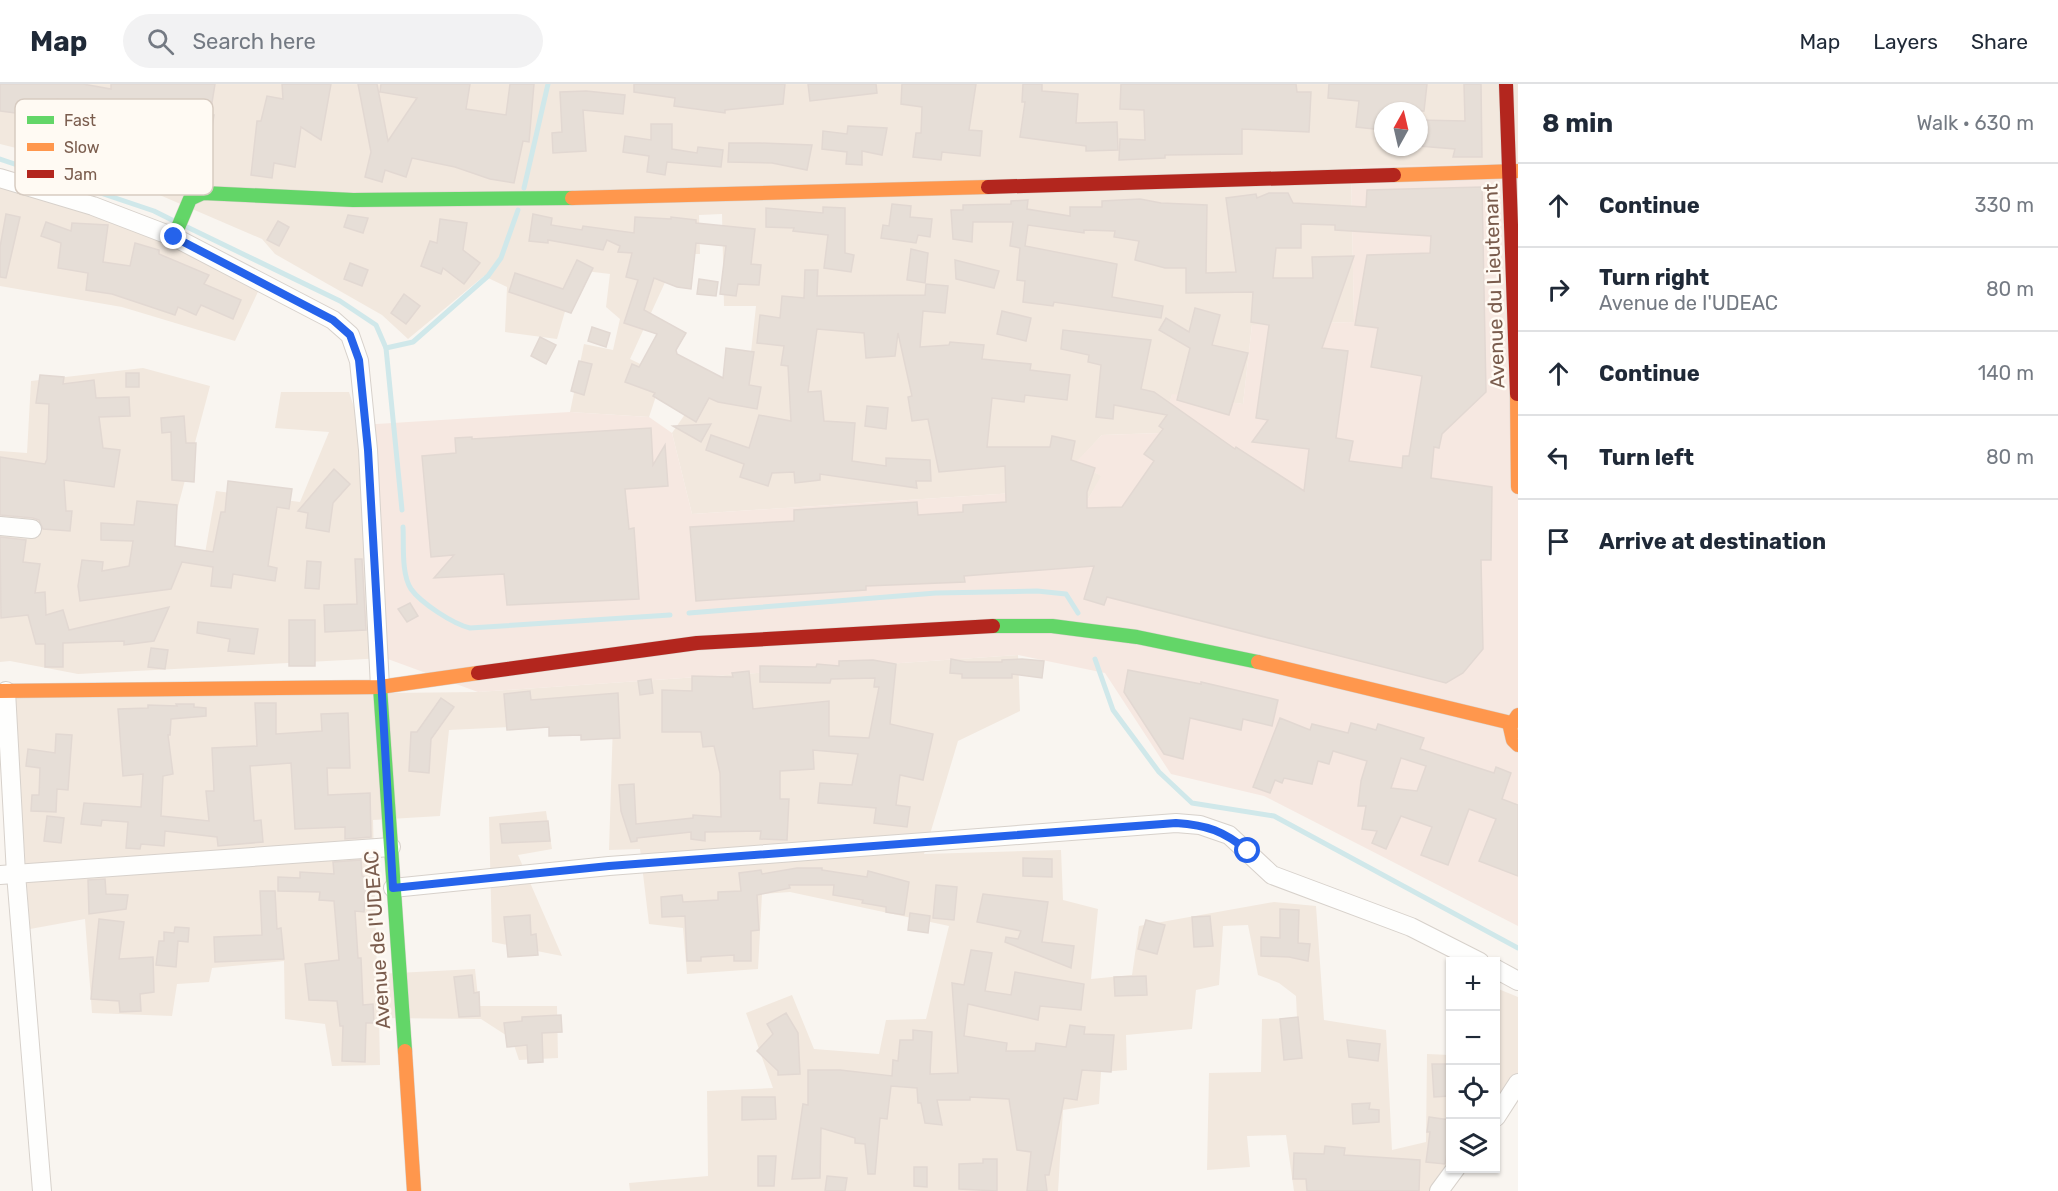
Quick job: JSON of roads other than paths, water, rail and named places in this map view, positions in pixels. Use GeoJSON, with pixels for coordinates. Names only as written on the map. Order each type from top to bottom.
{"type":"FeatureCollection","features":[{"type":"Feature","properties":{"kind":"main road","name":"Avenue du Lieutenant"},"geometry":{"type":"LineString","coordinates":[[1506,84],[1514,171],[1518,476]]}},
{"type":"Feature","properties":{"kind":"main road"},"geometry":{"type":"LineString","coordinates":[[213,193],[353,200],[633,197],[1514,171]]}},
{"type":"Feature","properties":{"kind":"main road"},"geometry":{"type":"LineString","coordinates":[[175,233],[190,199],[199,195]]}},
{"type":"Feature","properties":{"kind":"main road"},"geometry":{"type":"LineString","coordinates":[[3,691],[380,687],[697,644],[985,626],[1052,626],[1137,637],[1515,719],[1510,735],[1518,745]]}},
{"type":"Feature","properties":{"kind":"main road","name":"Avenue de I'UDEAC"},"geometry":{"type":"LineString","coordinates":[[380,687],[414,1191]]}},
{"type":"Feature","properties":{"kind":"street"},"geometry":{"type":"LineString","coordinates":[[0,178],[15,183]]}},
{"type":"Feature","properties":{"kind":"street"},"geometry":{"type":"LineString","coordinates":[[56,195],[175,233],[333,320],[350,335],[359,360],[368,450],[380,687]]}},
{"type":"Feature","properties":{"kind":"street"},"geometry":{"type":"LineString","coordinates":[[0,526],[32,529]]}},
{"type":"Feature","properties":{"kind":"street"},"geometry":{"type":"LineString","coordinates":[[3,691],[8,875],[42,1191]]}},
{"type":"Feature","properties":{"kind":"street"},"geometry":{"type":"LineString","coordinates":[[393,888],[609,866],[1184,824],[1200,825],[1229,835],[1272,875],[1411,927],[1469,957]]}},
{"type":"Feature","properties":{"kind":"street"},"geometry":{"type":"LineString","coordinates":[[8,875],[391,847]]}},
{"type":"Feature","properties":{"kind":"street"},"geometry":{"type":"LineString","coordinates":[[1500,971],[1518,981]]}},
{"type":"Feature","properties":{"kind":"street"},"geometry":{"type":"LineString","coordinates":[[1500,1112],[1518,1083]]}},
{"type":"Feature","properties":{"kind":"street"},"geometry":{"type":"LineString","coordinates":[[1439,1191],[1452,1173]]}},
{"type":"Feature","properties":{"kind":"waterway"},"geometry":{"type":"LineString","coordinates":[[524,188],[548,84]]}},
{"type":"Feature","properties":{"kind":"waterway"},"geometry":{"type":"LineString","coordinates":[[0,159],[15,164]]}},
{"type":"Feature","properties":{"kind":"waterway"},"geometry":{"type":"LineString","coordinates":[[107,195],[154,211],[174,221]]}},
{"type":"Feature","properties":{"kind":"waterway"},"geometry":{"type":"LineString","coordinates":[[386,348],[413,342],[488,276],[501,258],[518,210]]}},
{"type":"Feature","properties":{"kind":"waterway"},"geometry":{"type":"LineString","coordinates":[[185,226],[340,301],[376,325],[386,348],[402,510]]}},
{"type":"Feature","properties":{"kind":"waterway"},"geometry":{"type":"LineString","coordinates":[[403,527],[404,567],[411,589],[446,618],[463,626],[470,628],[670,615]]}},
{"type":"Feature","properties":{"kind":"waterway"},"geometry":{"type":"LineString","coordinates":[[689,613],[936,593],[1037,591],[1066,594],[1078,613]]}},
{"type":"Feature","properties":{"kind":"waterway"},"geometry":{"type":"LineString","coordinates":[[1095,659],[1113,710],[1159,772],[1192,803],[1274,816],[1518,948]]}}]}
